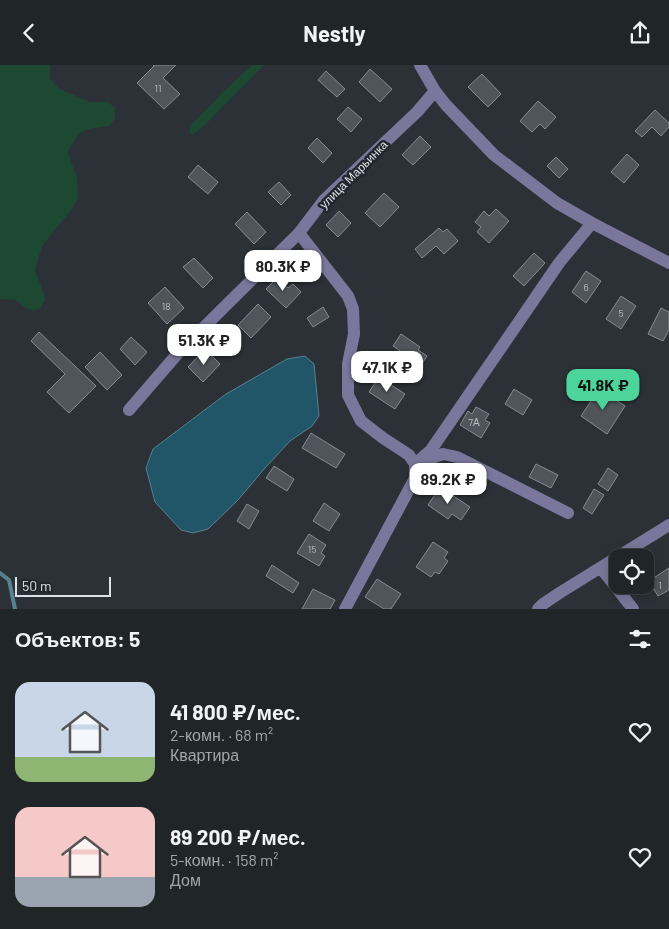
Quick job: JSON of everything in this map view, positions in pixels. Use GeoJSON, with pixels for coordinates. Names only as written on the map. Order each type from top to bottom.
{"type":"FeatureCollection","features":[{"type":"Feature","properties":{"kind":"street"},"geometry":{"type":"LineString","coordinates":[[420,65],[435,91],[494,155],[557,203],[669,263]]}},
{"type":"Feature","properties":{"kind":"street","name":"улица Марьинка"},"geometry":{"type":"LineString","coordinates":[[129,410],[179,352],[299,233],[324,200],[418,112],[435,91]]}},
{"type":"Feature","properties":{"kind":"street"},"geometry":{"type":"LineString","coordinates":[[415,464],[430,450],[559,263],[592,223]]}},
{"type":"Feature","properties":{"kind":"street"},"geometry":{"type":"LineString","coordinates":[[299,233],[348,295],[353,309],[354,334],[348,364],[348,395],[361,421],[409,455],[415,464],[415,478],[345,609]]}},
{"type":"Feature","properties":{"kind":"street"},"geometry":{"type":"LineString","coordinates":[[415,464],[443,455],[457,457],[568,513]]}},
{"type":"Feature","properties":{"kind":"street"},"geometry":{"type":"LineString","coordinates":[[538,609],[542,604],[669,525]]}},
{"type":"Feature","properties":{"kind":"street"},"geometry":{"type":"LineString","coordinates":[[601,567],[633,609]]}},
{"type":"Feature","properties":{"kind":"green space"},"geometry":{"type":"Polygon","coordinates":[[[0,65],[50,65],[50,78],[58,88],[90,102],[108,102],[115,108],[115,118],[110,126],[84,131],[76,138],[68,152],[77,178],[78,197],[72,209],[42,246],[35,270],[45,300],[40,309],[34,311],[24,307],[16,300],[0,299],[0,65]]]}},
{"type":"Feature","properties":{"kind":"green space"},"geometry":{"type":"Polygon","coordinates":[[[252,65],[264,65],[205,125],[192,135],[189,132],[192,124],[252,65]]]}},
{"type":"Feature","properties":{"kind":"water"},"geometry":{"type":"Polygon","coordinates":[[[305,356],[314,364],[319,416],[312,426],[290,441],[238,500],[208,529],[193,533],[181,530],[155,502],[146,468],[153,449],[226,394],[287,359],[305,356]]]}},
{"type":"Feature","properties":{"kind":"building"},"geometry":{"type":"Polygon","coordinates":[[[153,65],[176,65],[163,78],[180,94],[164,109],[137,83],[153,65]]]}},
{"type":"Feature","properties":{"kind":"building"},"geometry":{"type":"Polygon","coordinates":[[[370,69],[392,89],[380,102],[359,82],[370,69]]]}},
{"type":"Feature","properties":{"kind":"building"},"geometry":{"type":"Polygon","coordinates":[[[326,71],[345,89],[337,97],[318,80],[326,71]]]}},
{"type":"Feature","properties":{"kind":"building"},"geometry":{"type":"Polygon","coordinates":[[[482,74],[501,94],[488,107],[468,87],[482,74]]]}},
{"type":"Feature","properties":{"kind":"building"},"geometry":{"type":"Polygon","coordinates":[[[538,101],[556,117],[545,129],[540,124],[532,132],[520,121],[538,101]]]}},
{"type":"Feature","properties":{"kind":"building"},"geometry":{"type":"Polygon","coordinates":[[[348,107],[362,119],[351,132],[337,119],[348,107]]]}},
{"type":"Feature","properties":{"kind":"building"},"geometry":{"type":"Polygon","coordinates":[[[655,110],[669,123],[669,127],[661,136],[652,127],[642,137],[635,131],[655,110]]]}},
{"type":"Feature","properties":{"kind":"building"},"geometry":{"type":"Polygon","coordinates":[[[420,136],[431,147],[413,165],[402,155],[420,136]]]}},
{"type":"Feature","properties":{"kind":"building"},"geometry":{"type":"Polygon","coordinates":[[[317,138],[332,153],[323,163],[308,148],[317,138]]]}},
{"type":"Feature","properties":{"kind":"building"},"geometry":{"type":"Polygon","coordinates":[[[627,154],[639,165],[624,183],[611,172],[627,154]]]}},
{"type":"Feature","properties":{"kind":"building"},"geometry":{"type":"Polygon","coordinates":[[[556,157],[568,169],[559,178],[547,166],[556,157]]]}},
{"type":"Feature","properties":{"kind":"building"},"geometry":{"type":"Polygon","coordinates":[[[198,165],[218,182],[208,194],[188,177],[198,165]]]}},
{"type":"Feature","properties":{"kind":"building"},"geometry":{"type":"Polygon","coordinates":[[[279,182],[291,195],[281,205],[268,192],[279,182]]]}},
{"type":"Feature","properties":{"kind":"building"},"geometry":{"type":"Polygon","coordinates":[[[384,193],[399,207],[380,227],[365,213],[384,193]]]}},
{"type":"Feature","properties":{"kind":"building"},"geometry":{"type":"Polygon","coordinates":[[[496,209],[509,221],[489,243],[477,232],[481,227],[475,222],[484,211],[489,216],[496,209]]]}},
{"type":"Feature","properties":{"kind":"building"},"geometry":{"type":"Polygon","coordinates":[[[339,211],[351,223],[338,237],[326,225],[339,211]]]}},
{"type":"Feature","properties":{"kind":"building"},"geometry":{"type":"Polygon","coordinates":[[[247,212],[266,232],[254,244],[235,224],[247,212]]]}},
{"type":"Feature","properties":{"kind":"building"},"geometry":{"type":"Polygon","coordinates":[[[439,228],[443,232],[447,229],[458,241],[444,254],[436,246],[422,258],[415,249],[439,228]]]}},
{"type":"Feature","properties":{"kind":"building"},"geometry":{"type":"Polygon","coordinates":[[[534,253],[545,263],[524,286],[513,276],[534,253]]]}},
{"type":"Feature","properties":{"kind":"building"},"geometry":{"type":"Polygon","coordinates":[[[194,258],[213,278],[203,288],[183,267],[194,258]]]}},
{"type":"Feature","properties":{"kind":"building"},"geometry":{"type":"Polygon","coordinates":[[[586,271],[601,281],[586,303],[572,292],[586,271]]]}},
{"type":"Feature","properties":{"kind":"building"},"geometry":{"type":"Polygon","coordinates":[[[278,277],[288,288],[293,284],[301,292],[286,308],[266,289],[278,277]]]}},
{"type":"Feature","properties":{"kind":"building"},"geometry":{"type":"Polygon","coordinates":[[[165,287],[184,308],[167,324],[148,303],[165,287]]]}},
{"type":"Feature","properties":{"kind":"building"},"geometry":{"type":"Polygon","coordinates":[[[621,296],[636,306],[621,329],[606,319],[621,296]]]}},
{"type":"Feature","properties":{"kind":"building"},"geometry":{"type":"Polygon","coordinates":[[[258,304],[271,317],[251,338],[238,325],[258,304]]]}},
{"type":"Feature","properties":{"kind":"building"},"geometry":{"type":"Polygon","coordinates":[[[323,307],[329,317],[313,327],[307,318],[323,307]]]}},
{"type":"Feature","properties":{"kind":"building"},"geometry":{"type":"Polygon","coordinates":[[[661,308],[669,312],[669,330],[663,341],[648,334],[661,308]]]}},
{"type":"Feature","properties":{"kind":"building"},"geometry":{"type":"Polygon","coordinates":[[[39,332],[96,386],[69,413],[47,392],[65,374],[31,341],[39,332]]]}},
{"type":"Feature","properties":{"kind":"building"},"geometry":{"type":"Polygon","coordinates":[[[401,334],[420,347],[418,350],[427,356],[421,365],[393,346],[401,334]]]}},
{"type":"Feature","properties":{"kind":"building"},"geometry":{"type":"Polygon","coordinates":[[[131,337],[147,352],[135,365],[120,349],[131,337]]]}},
{"type":"Feature","properties":{"kind":"building"},"geometry":{"type":"Polygon","coordinates":[[[205,349],[220,364],[203,382],[188,367],[205,349]]]}},
{"type":"Feature","properties":{"kind":"building"},"geometry":{"type":"Polygon","coordinates":[[[100,352],[122,375],[107,390],[85,367],[100,352]]]}},
{"type":"Feature","properties":{"kind":"building"},"geometry":{"type":"Polygon","coordinates":[[[379,377],[405,394],[395,409],[369,392],[379,377]]]}},
{"type":"Feature","properties":{"kind":"building"},"geometry":{"type":"Polygon","coordinates":[[[514,389],[532,400],[523,415],[505,404],[514,389]]]}},
{"type":"Feature","properties":{"kind":"building"},"geometry":{"type":"Polygon","coordinates":[[[599,389],[625,406],[607,434],[581,416],[599,389]]]}},
{"type":"Feature","properties":{"kind":"building"},"geometry":{"type":"Polygon","coordinates":[[[476,407],[489,414],[485,420],[490,423],[481,438],[460,425],[468,411],[472,414],[476,407]]]}},
{"type":"Feature","properties":{"kind":"building"},"geometry":{"type":"Polygon","coordinates":[[[311,433],[345,454],[336,468],[302,448],[311,433]]]}},
{"type":"Feature","properties":{"kind":"building"},"geometry":{"type":"Polygon","coordinates":[[[536,464],[558,475],[551,488],[529,477],[536,464]]]}},
{"type":"Feature","properties":{"kind":"building"},"geometry":{"type":"Polygon","coordinates":[[[274,466],[294,479],[287,491],[266,478],[274,466]]]}},
{"type":"Feature","properties":{"kind":"building"},"geometry":{"type":"Polygon","coordinates":[[[608,468],[618,475],[608,491],[598,484],[608,468]]]}},
{"type":"Feature","properties":{"kind":"building"},"geometry":{"type":"Polygon","coordinates":[[[440,487],[470,507],[461,520],[452,514],[448,519],[428,505],[440,487]]]}},
{"type":"Feature","properties":{"kind":"building"},"geometry":{"type":"Polygon","coordinates":[[[594,489],[604,495],[592,514],[583,508],[594,489]]]}},
{"type":"Feature","properties":{"kind":"building"},"geometry":{"type":"Polygon","coordinates":[[[324,503],[340,514],[329,531],[313,521],[324,503]]]}},
{"type":"Feature","properties":{"kind":"building"},"geometry":{"type":"Polygon","coordinates":[[[247,504],[259,511],[249,529],[237,521],[247,504]]]}},
{"type":"Feature","properties":{"kind":"building"},"geometry":{"type":"Polygon","coordinates":[[[309,534],[326,545],[321,553],[325,556],[319,566],[297,553],[309,534]]]}},
{"type":"Feature","properties":{"kind":"building"},"geometry":{"type":"Polygon","coordinates":[[[433,542],[448,552],[444,558],[448,561],[439,574],[435,572],[431,577],[416,567],[433,542]]]}},
{"type":"Feature","properties":{"kind":"building"},"geometry":{"type":"Polygon","coordinates":[[[272,565],[299,583],[293,593],[266,576],[272,565]]]}},
{"type":"Feature","properties":{"kind":"building"},"geometry":{"type":"Polygon","coordinates":[[[669,568],[669,590],[658,596],[654,589],[654,578],[669,568]]]}},
{"type":"Feature","properties":{"kind":"building"},"geometry":{"type":"Polygon","coordinates":[[[377,579],[401,594],[391,609],[384,609],[365,597],[377,579]]]}},
{"type":"Feature","properties":{"kind":"building"},"geometry":{"type":"Polygon","coordinates":[[[313,589],[335,600],[330,609],[302,609],[313,589]]]}},
{"type":"Feature","properties":{"kind":"waterway"},"geometry":{"type":"LineString","coordinates":[[0,573],[9,580],[15,609]]}}]}
